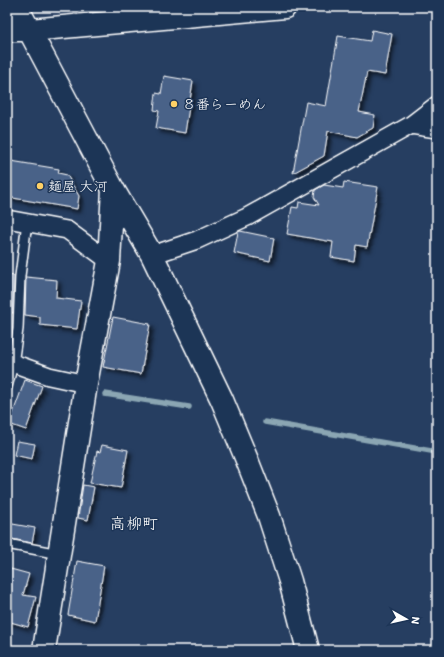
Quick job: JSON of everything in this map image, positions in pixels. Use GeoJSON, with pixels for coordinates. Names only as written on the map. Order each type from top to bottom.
{"type":"FeatureCollection","features":[{"type":"Feature","properties":{"kind":"street"},"geometry":{"type":"LineString","coordinates":[[17,7],[113,189],[152,256],[222,400],[269,516],[290,582],[308,650]]}},
{"type":"Feature","properties":{"kind":"street"},"geometry":{"type":"LineString","coordinates":[[7,30],[30,30],[285,7]]}},
{"type":"Feature","properties":{"kind":"street"},"geometry":{"type":"LineString","coordinates":[[152,256],[197,240],[247,217],[411,125],[437,106]]}},
{"type":"Feature","properties":{"kind":"street"},"geometry":{"type":"LineString","coordinates":[[411,125],[437,130]]}},
{"type":"Feature","properties":{"kind":"street"},"geometry":{"type":"LineString","coordinates":[[44,650],[86,384],[109,261],[113,189]]}},
{"type":"Feature","properties":{"kind":"street"},"geometry":{"type":"LineString","coordinates":[[7,219],[67,230],[109,261]]}},
{"type":"Feature","properties":{"kind":"street"},"geometry":{"type":"LineString","coordinates":[[10,363],[49,376],[86,384]]}},
{"type":"Feature","properties":{"kind":"lane"},"geometry":{"type":"LineString","coordinates":[[7,387],[10,363],[18,329],[20,276],[27,222]]}},
{"type":"Feature","properties":{"kind":"lane"},"geometry":{"type":"LineString","coordinates":[[7,544],[59,554]]}},
{"type":"Feature","properties":{"kind":"building"},"geometry":{"type":"Polygon","coordinates":[[[372,30],[392,34],[385,75],[367,72],[359,112],[375,115],[373,128],[357,137],[328,131],[324,156],[293,173],[306,102],[326,106],[338,36],[370,41],[372,30]]]}},
{"type":"Feature","properties":{"kind":"building"},"geometry":{"type":"Polygon","coordinates":[[[164,76],[193,81],[185,133],[156,128],[159,111],[154,110],[156,93],[161,94],[164,76]]]}},
{"type":"Feature","properties":{"kind":"building"},"geometry":{"type":"Polygon","coordinates":[[[11,161],[59,169],[58,173],[67,175],[79,196],[77,209],[7,197],[7,183],[11,161]]]}},
{"type":"Feature","properties":{"kind":"building"},"geometry":{"type":"Polygon","coordinates":[[[344,182],[378,187],[367,247],[356,245],[354,261],[331,257],[333,242],[287,234],[292,207],[298,208],[299,202],[319,205],[314,197],[315,190],[324,185],[343,188],[344,182]]]}},
{"type":"Feature","properties":{"kind":"building"},"geometry":{"type":"Polygon","coordinates":[[[240,231],[274,238],[270,261],[234,253],[238,232],[240,231]]]}},
{"type":"Feature","properties":{"kind":"building"},"geometry":{"type":"Polygon","coordinates":[[[7,275],[14,276],[13,313],[7,312],[7,275]]]}},
{"type":"Feature","properties":{"kind":"building"},"geometry":{"type":"Polygon","coordinates":[[[26,277],[57,280],[56,298],[81,301],[77,329],[40,325],[40,317],[25,315],[26,277]]]}},
{"type":"Feature","properties":{"kind":"building"},"geometry":{"type":"Polygon","coordinates":[[[113,317],[150,324],[141,374],[103,367],[113,317]]]}},
{"type":"Feature","properties":{"kind":"building"},"geometry":{"type":"Polygon","coordinates":[[[25,380],[42,386],[26,430],[9,424],[25,380]]]}},
{"type":"Feature","properties":{"kind":"building"},"geometry":{"type":"Polygon","coordinates":[[[17,441],[35,444],[32,459],[14,455],[17,441]]]}},
{"type":"Feature","properties":{"kind":"building"},"geometry":{"type":"Polygon","coordinates":[[[102,445],[128,450],[121,488],[90,483],[97,451],[100,452],[102,445]]]}},
{"type":"Feature","properties":{"kind":"building"},"geometry":{"type":"Polygon","coordinates":[[[83,485],[94,487],[88,520],[78,518],[83,485]]]}},
{"type":"Feature","properties":{"kind":"building"},"geometry":{"type":"Polygon","coordinates":[[[7,523],[35,528],[32,543],[7,538],[7,523]]]}},
{"type":"Feature","properties":{"kind":"building"},"geometry":{"type":"Polygon","coordinates":[[[77,561],[104,566],[95,621],[68,615],[77,561]]]}},
{"type":"Feature","properties":{"kind":"building"},"geometry":{"type":"Polygon","coordinates":[[[7,568],[29,574],[23,595],[36,597],[28,627],[7,621],[7,568]]]}},
{"type":"Feature","properties":{"kind":"waterway"},"geometry":{"type":"LineString","coordinates":[[105,394],[189,407]]}},
{"type":"Feature","properties":{"kind":"waterway"},"geometry":{"type":"LineString","coordinates":[[265,422],[437,452]]}},
{"type":"Feature","properties":{"kind":"place","name":"８番らーめん"},"geometry":{"type":"Point","coordinates":[174,104]}},
{"type":"Feature","properties":{"kind":"place","name":"麺屋 大河"},"geometry":{"type":"Point","coordinates":[40,186]}},
{"type":"Feature","properties":{"kind":"district","name":"高柳町"},"geometry":{"type":"Point","coordinates":[134,523]}}]}
